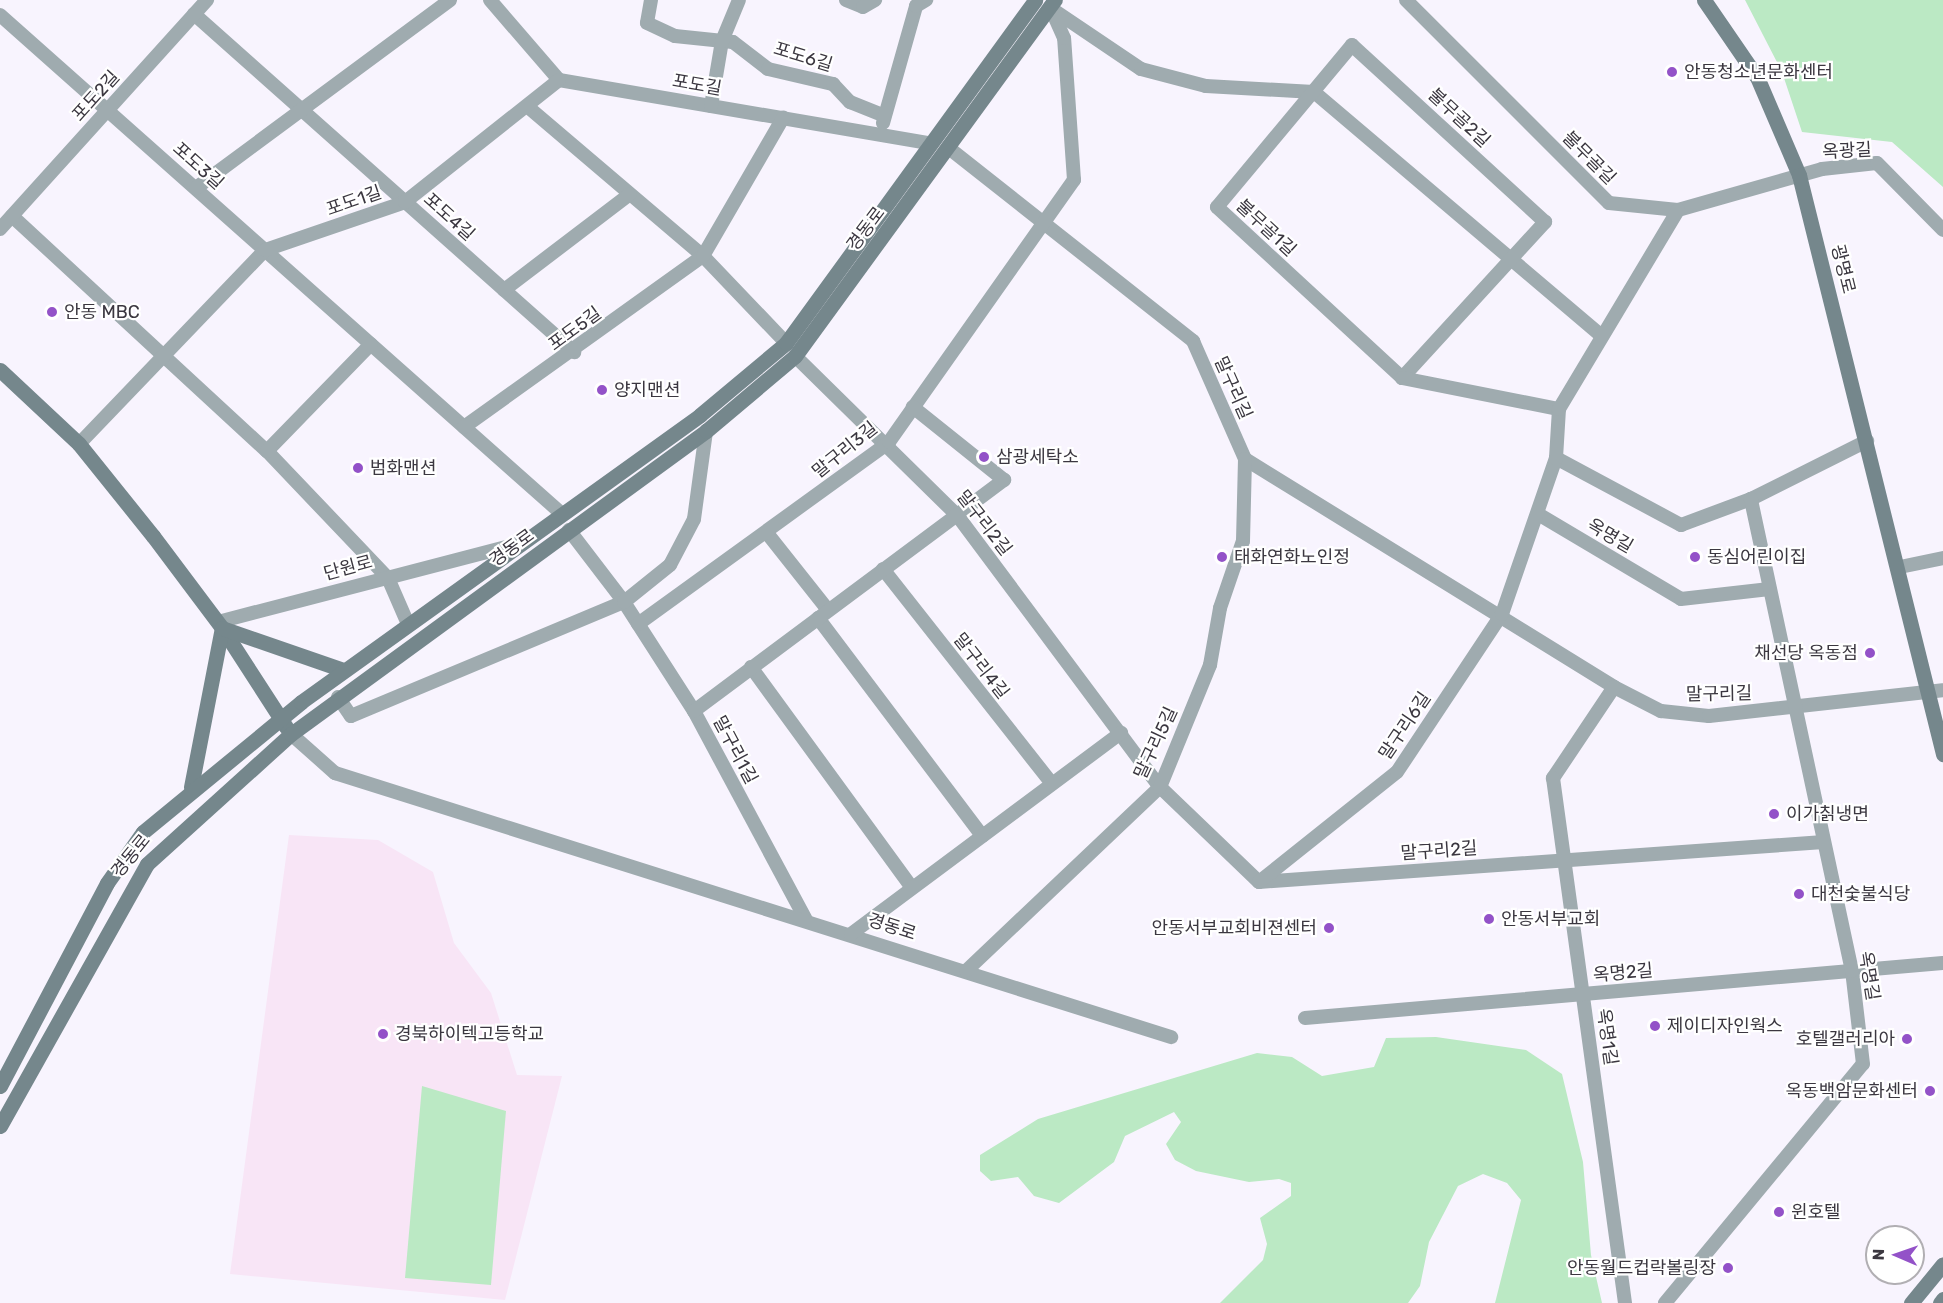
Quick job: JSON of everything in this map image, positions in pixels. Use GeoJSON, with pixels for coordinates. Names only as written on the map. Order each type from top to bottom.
{"type":"FeatureCollection","features":[{"type":"Feature","properties":{"kind":"street","name":"포도2길"},"geometry":{"type":"LineString","coordinates":[[0,230],[207,0]]}},
{"type":"Feature","properties":{"kind":"street"},"geometry":{"type":"LineString","coordinates":[[196,188],[450,0]]}},
{"type":"Feature","properties":{"kind":"street"},"geometry":{"type":"LineString","coordinates":[[490,0],[559,80]]}},
{"type":"Feature","properties":{"kind":"street","name":"포도6길"},"geometry":{"type":"LineString","coordinates":[[651,0],[647,23],[675,36],[733,42],[768,69],[833,84],[850,102],[883,116]]}},
{"type":"Feature","properties":{"kind":"street"},"geometry":{"type":"LineString","coordinates":[[711,106],[722,41],[739,0]]}},
{"type":"Feature","properties":{"kind":"street"},"geometry":{"type":"LineString","coordinates":[[846,0],[863,7],[875,0]]}},
{"type":"Feature","properties":{"kind":"street"},"geometry":{"type":"LineString","coordinates":[[883,135],[883,116],[915,6],[926,0]]}},
{"type":"Feature","properties":{"kind":"street","name":"경동로"},"geometry":{"type":"LineString","coordinates":[[0,1086],[120,861],[191,787],[343,670],[700,415],[786,343],[1035,0]]}},
{"type":"Feature","properties":{"kind":"street","name":"불무골길"},"geometry":{"type":"LineString","coordinates":[[1406,0],[1610,203],[1678,210],[1799,175]]}},
{"type":"Feature","properties":{"kind":"street","name":"광명로"},"geometry":{"type":"LineString","coordinates":[[1704,0],[1757,77],[1799,175],[1899,567],[1936,692],[1943,754]]}},
{"type":"Feature","properties":{"kind":"street"},"geometry":{"type":"LineString","coordinates":[[1049,2],[1141,69],[1206,86],[1314,92],[1509,262],[1602,336]]}},
{"type":"Feature","properties":{"kind":"street","name":"경동로"},"geometry":{"type":"LineString","coordinates":[[0,1126],[138,874],[291,734],[338,697],[706,430],[795,356],[950,149],[1049,2]]}},
{"type":"Feature","properties":{"kind":"street","name":"말구리3길"},"geometry":{"type":"LineString","coordinates":[[638,624],[767,534],[888,442],[1074,180],[1064,38],[1049,2]]}},
{"type":"Feature","properties":{"kind":"street","name":"포도4길"},"geometry":{"type":"LineString","coordinates":[[194,14],[574,352]]}},
{"type":"Feature","properties":{"kind":"street","name":"포도3길"},"geometry":{"type":"LineString","coordinates":[[0,15],[561,513]]}},
{"type":"Feature","properties":{"kind":"street","name":"불무골2길"},"geometry":{"type":"LineString","coordinates":[[1314,92],[1352,45],[1545,222],[1509,262]]}},
{"type":"Feature","properties":{"kind":"street","name":"포도길"},"geometry":{"type":"LineString","coordinates":[[559,80],[932,144]]}},
{"type":"Feature","properties":{"kind":"street","name":"포도1길"},"geometry":{"type":"LineString","coordinates":[[79,444],[266,250],[405,202],[559,80]]}},
{"type":"Feature","properties":{"kind":"street","name":"불무골1길"},"geometry":{"type":"LineString","coordinates":[[1314,92],[1217,207],[1402,378]]}},
{"type":"Feature","properties":{"kind":"street"},"geometry":{"type":"LineString","coordinates":[[528,106],[703,256],[786,343]]}},
{"type":"Feature","properties":{"kind":"street","name":"포도5길"},"geometry":{"type":"LineString","coordinates":[[465,427],[574,352],[703,256],[783,118]]}},
{"type":"Feature","properties":{"kind":"street","name":"말구리길"},"geometry":{"type":"LineString","coordinates":[[950,149],[1193,341],[1245,459],[1502,614],[1614,687],[1661,711],[1709,716],[1936,692]]}},
{"type":"Feature","properties":{"kind":"street","name":"옥광길"},"geometry":{"type":"LineString","coordinates":[[1799,175],[1877,163],[1943,230]]}},
{"type":"Feature","properties":{"kind":"street"},"geometry":{"type":"LineString","coordinates":[[504,290],[630,194]]}},
{"type":"Feature","properties":{"kind":"street"},"geometry":{"type":"LineString","coordinates":[[1502,614],[1556,458],[1559,409],[1678,210]]}},
{"type":"Feature","properties":{"kind":"street"},"geometry":{"type":"LineString","coordinates":[[12,216],[165,354],[267,451],[371,344]]}},
{"type":"Feature","properties":{"kind":"street"},"geometry":{"type":"LineString","coordinates":[[1402,378],[1509,262]]}},
{"type":"Feature","properties":{"kind":"street","name":"말구리2길"},"geometry":{"type":"LineString","coordinates":[[795,356],[888,442],[957,514],[1160,787],[1259,882],[1824,842]]}},
{"type":"Feature","properties":{"kind":"street"},"geometry":{"type":"LineString","coordinates":[[0,370],[79,444],[220,625],[291,734]]}},
{"type":"Feature","properties":{"kind":"street"},"geometry":{"type":"LineString","coordinates":[[1402,378],[1559,409]]}},
{"type":"Feature","properties":{"kind":"street"},"geometry":{"type":"LineString","coordinates":[[694,711],[1004,480],[913,407]]}},
{"type":"Feature","properties":{"kind":"street"},"geometry":{"type":"LineString","coordinates":[[338,697],[351,716],[624,602],[670,565],[694,519],[706,430]]}},
{"type":"Feature","properties":{"kind":"street"},"geometry":{"type":"LineString","coordinates":[[1556,458],[1681,525],[1751,499],[1867,441]]}},
{"type":"Feature","properties":{"kind":"street","name":"단원로"},"geometry":{"type":"LineString","coordinates":[[220,625],[388,578],[267,451]]}},
{"type":"Feature","properties":{"kind":"street","name":"말구리5길"},"geometry":{"type":"LineString","coordinates":[[966,971],[1160,787],[1210,665],[1220,608],[1243,541],[1245,459]]}},
{"type":"Feature","properties":{"kind":"street","name":"옥명길"},"geometry":{"type":"LineString","coordinates":[[1670,1301],[1863,1064],[1852,971],[1751,499]]}},
{"type":"Feature","properties":{"kind":"street","name":"옥명길"},"geometry":{"type":"LineString","coordinates":[[1538,514],[1682,599],[1769,589]]}},
{"type":"Feature","properties":{"kind":"street","name":"말구리1길"},"geometry":{"type":"LineString","coordinates":[[569,530],[624,602],[694,711],[806,920]]}},
{"type":"Feature","properties":{"kind":"street"},"geometry":{"type":"LineString","coordinates":[[767,534],[982,836]]}},
{"type":"Feature","properties":{"kind":"street"},"geometry":{"type":"LineString","coordinates":[[408,624],[388,578],[520,543]]}},
{"type":"Feature","properties":{"kind":"street"},"geometry":{"type":"LineString","coordinates":[[1899,567],[1943,558]]}},
{"type":"Feature","properties":{"kind":"street","name":"말구리4길"},"geometry":{"type":"LineString","coordinates":[[883,570],[1052,784]]}},
{"type":"Feature","properties":{"kind":"street","name":"말구리6길"},"geometry":{"type":"LineString","coordinates":[[1259,882],[1397,772],[1502,614]]}},
{"type":"Feature","properties":{"kind":"street"},"geometry":{"type":"LineString","coordinates":[[220,625],[343,670]]}},
{"type":"Feature","properties":{"kind":"street"},"geometry":{"type":"LineString","coordinates":[[191,787],[220,625]]}},
{"type":"Feature","properties":{"kind":"street"},"geometry":{"type":"LineString","coordinates":[[751,667],[912,888]]}},
{"type":"Feature","properties":{"kind":"street","name":"옥명1길"},"geometry":{"type":"LineString","coordinates":[[1614,687],[1553,778],[1625,1303]]}},
{"type":"Feature","properties":{"kind":"street"},"geometry":{"type":"LineString","coordinates":[[851,934],[1121,733]]}},
{"type":"Feature","properties":{"kind":"street","name":"경동로"},"geometry":{"type":"LineString","coordinates":[[291,734],[335,773],[1171,1036]]}},
{"type":"Feature","properties":{"kind":"street","name":"옥명2길"},"geometry":{"type":"LineString","coordinates":[[1305,1018],[1943,963]]}},
{"type":"Feature","properties":{"kind":"street"},"geometry":{"type":"LineString","coordinates":[[1911,1303],[1943,1264]]}},
{"type":"Feature","properties":{"kind":"street"},"geometry":{"type":"LineString","coordinates":[[1940,1303],[1943,1299]]}},
{"type":"Feature","properties":{"kind":"shaded area","name":"경북하이텍고등학교"},"geometry":{"type":"Polygon","coordinates":[[[289,835],[378,840],[433,872],[454,943],[491,993],[517,1075],[562,1076],[505,1300],[230,1274],[289,835]]]}},
{"type":"Feature","properties":{"kind":"green space"},"geometry":{"type":"Polygon","coordinates":[[[1745,0],[1943,0],[1943,187],[1892,142],[1802,132],[1782,72],[1745,0]]]}},
{"type":"Feature","properties":{"kind":"green space"},"geometry":{"type":"Polygon","coordinates":[[[1436,1037],[1526,1050],[1562,1074],[1583,1162],[1591,1255],[1602,1303],[1495,1303],[1521,1200],[1507,1183],[1483,1174],[1458,1186],[1429,1242],[1420,1286],[1408,1303],[1220,1303],[1263,1260],[1267,1244],[1260,1218],[1291,1196],[1291,1183],[1279,1179],[1249,1182],[1196,1171],[1175,1160],[1166,1144],[1181,1122],[1174,1112],[1125,1136],[1114,1162],[1059,1203],[1034,1196],[1018,1177],[991,1181],[980,1171],[980,1155],[1038,1119],[1257,1053],[1292,1057],[1322,1076],[1374,1067],[1386,1038],[1436,1037]]]}},
{"type":"Feature","properties":{"kind":"green space"},"geometry":{"type":"Polygon","coordinates":[[[422,1086],[506,1111],[491,1285],[405,1278],[422,1086]]]}},
{"type":"Feature","properties":{"kind":"place","name":"안동청소년문화센터"},"geometry":{"type":"Point","coordinates":[1672,72]}},
{"type":"Feature","properties":{"kind":"place","name":"안동 MBC"},"geometry":{"type":"Point","coordinates":[52,312]}},
{"type":"Feature","properties":{"kind":"place","name":"양지맨션"},"geometry":{"type":"Point","coordinates":[602,390]}},
{"type":"Feature","properties":{"kind":"place","name":"삼광세탁소"},"geometry":{"type":"Point","coordinates":[984,457]}},
{"type":"Feature","properties":{"kind":"place","name":"범화맨션"},"geometry":{"type":"Point","coordinates":[358,468]}},
{"type":"Feature","properties":{"kind":"place","name":"태화연화노인정"},"geometry":{"type":"Point","coordinates":[1222,557]}},
{"type":"Feature","properties":{"kind":"place","name":"동심어린이집"},"geometry":{"type":"Point","coordinates":[1695,557]}},
{"type":"Feature","properties":{"kind":"place","name":"채선당 옥동점"},"geometry":{"type":"Point","coordinates":[1870,653]}},
{"type":"Feature","properties":{"kind":"place","name":"이가칡냉면"},"geometry":{"type":"Point","coordinates":[1774,814]}},
{"type":"Feature","properties":{"kind":"place","name":"대천숯불식당"},"geometry":{"type":"Point","coordinates":[1799,894]}},
{"type":"Feature","properties":{"kind":"place","name":"안동서부교회"},"geometry":{"type":"Point","coordinates":[1489,919]}},
{"type":"Feature","properties":{"kind":"place","name":"안동서부교회비젼센터"},"geometry":{"type":"Point","coordinates":[1329,928]}},
{"type":"Feature","properties":{"kind":"place","name":"제이디자인웍스"},"geometry":{"type":"Point","coordinates":[1655,1026]}},
{"type":"Feature","properties":{"kind":"place","name":"경북하이텍고등학교"},"geometry":{"type":"Point","coordinates":[383,1034]}},
{"type":"Feature","properties":{"kind":"place","name":"호텔갤러리아"},"geometry":{"type":"Point","coordinates":[1907,1039]}},
{"type":"Feature","properties":{"kind":"place","name":"옥동백암문화센터"},"geometry":{"type":"Point","coordinates":[1930,1091]}},
{"type":"Feature","properties":{"kind":"place","name":"윈호텔"},"geometry":{"type":"Point","coordinates":[1779,1212]}},
{"type":"Feature","properties":{"kind":"place","name":"안동월드컵락볼링장"},"geometry":{"type":"Point","coordinates":[1728,1268]}}]}
